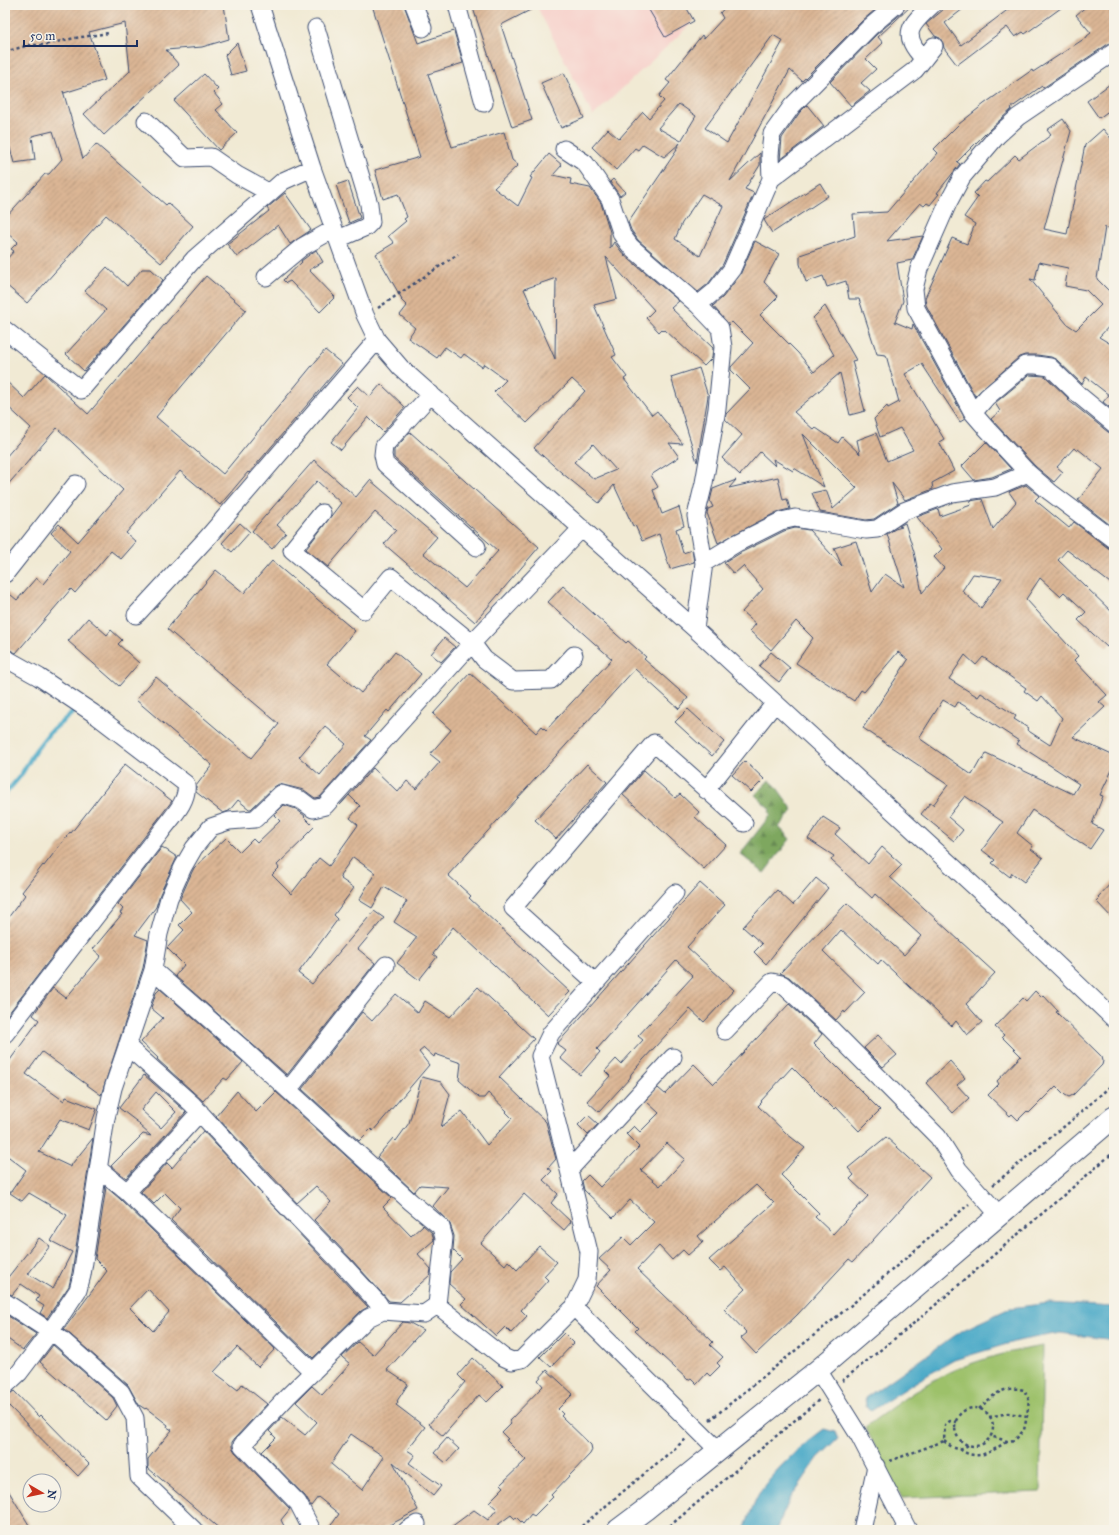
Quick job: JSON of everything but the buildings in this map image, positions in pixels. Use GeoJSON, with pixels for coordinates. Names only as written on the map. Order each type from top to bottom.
{"type":"FeatureCollection","features":[{"type":"Feature","properties":{"kind":"main road"},"geometry":{"type":"LineString","coordinates":[[618,1530],[818,1370],[1114,1117]]}},
{"type":"Feature","properties":{"kind":"street"},"geometry":{"type":"LineString","coordinates":[[260,5],[312,168],[365,315],[377,340],[401,368],[696,629],[998,908],[1114,1019]]}},
{"type":"Feature","properties":{"kind":"street"},"geometry":{"type":"LineString","coordinates":[[414,5],[423,28]]}},
{"type":"Feature","properties":{"kind":"street"},"geometry":{"type":"LineString","coordinates":[[457,5],[484,103]]}},
{"type":"Feature","properties":{"kind":"street"},"geometry":{"type":"LineString","coordinates":[[698,305],[715,291],[732,269],[771,179],[770,155],[772,134],[792,106],[870,27],[896,5]]}},
{"type":"Feature","properties":{"kind":"street"},"geometry":{"type":"LineString","coordinates":[[771,179],[915,70],[929,53],[914,48],[910,40],[914,22],[932,5]]}},
{"type":"Feature","properties":{"kind":"street"},"geometry":{"type":"LineString","coordinates":[[266,277],[302,247],[336,234],[366,227],[371,222],[369,204],[316,28]]}},
{"type":"Feature","properties":{"kind":"street"},"geometry":{"type":"LineString","coordinates":[[1114,52],[1018,117],[997,136],[980,156],[959,184],[919,270],[914,289],[916,308],[973,413],[1028,473],[1050,492],[1114,540]]}},
{"type":"Feature","properties":{"kind":"street"},"geometry":{"type":"LineString","coordinates":[[146,121],[185,158],[211,157],[237,175],[270,193]]}},
{"type":"Feature","properties":{"kind":"street"},"geometry":{"type":"LineString","coordinates":[[564,149],[584,163],[610,199],[622,235],[631,247],[698,305],[720,328],[723,347],[717,409],[704,483],[696,516],[704,563],[696,629]]}},
{"type":"Feature","properties":{"kind":"street"},"geometry":{"type":"LineString","coordinates":[[5,330],[81,390],[194,259],[284,181],[312,168]]}},
{"type":"Feature","properties":{"kind":"street"},"geometry":{"type":"LineString","coordinates":[[136,615],[207,538],[377,340]]}},
{"type":"Feature","properties":{"kind":"street"},"geometry":{"type":"LineString","coordinates":[[973,413],[987,397],[1025,365],[1036,365],[1050,367],[1080,396],[1114,424]]}},
{"type":"Feature","properties":{"kind":"street"},"geometry":{"type":"LineString","coordinates":[[431,394],[384,446],[383,455],[385,464],[477,547]]}},
{"type":"Feature","properties":{"kind":"street"},"geometry":{"type":"LineString","coordinates":[[704,563],[736,543],[781,521],[795,518],[866,530],[877,529],[904,510],[952,493],[995,487],[1028,473]]}},
{"type":"Feature","properties":{"kind":"street"},"geometry":{"type":"LineString","coordinates":[[5,574],[76,484]]}},
{"type":"Feature","properties":{"kind":"street"},"geometry":{"type":"LineString","coordinates":[[322,513],[292,550],[364,610],[391,577],[472,643],[484,660],[513,681],[551,680],[574,655]]}},
{"type":"Feature","properties":{"kind":"street"},"geometry":{"type":"LineString","coordinates":[[5,1386],[19,1373],[50,1332],[78,1290],[82,1275],[106,1118],[113,1088],[153,970],[159,934],[169,898],[182,866],[194,848],[211,828],[229,821],[255,819],[281,794],[301,800],[313,809],[325,806],[472,643],[582,528]]}},
{"type":"Feature","properties":{"kind":"street"},"geometry":{"type":"LineString","coordinates":[[5,658],[40,677],[94,713],[186,784],[187,790],[183,802],[161,832],[5,1034]]}},
{"type":"Feature","properties":{"kind":"street"},"geometry":{"type":"LineString","coordinates":[[706,790],[775,702]]}},
{"type":"Feature","properties":{"kind":"street"},"geometry":{"type":"LineString","coordinates":[[595,982],[513,908],[654,743],[744,823]]}},
{"type":"Feature","properties":{"kind":"street"},"geometry":{"type":"LineString","coordinates":[[437,1305],[503,1357],[512,1361],[522,1359],[574,1307],[587,1280],[589,1252],[540,1056],[551,1033],[676,893]]}},
{"type":"Feature","properties":{"kind":"street"},"geometry":{"type":"LineString","coordinates":[[289,1089],[386,965]]}},
{"type":"Feature","properties":{"kind":"street"},"geometry":{"type":"LineString","coordinates":[[153,970],[289,1089],[411,1202],[441,1227],[444,1238],[437,1305],[424,1314],[383,1311],[368,1318],[242,1445],[298,1503],[312,1530]]}},
{"type":"Feature","properties":{"kind":"street"},"geometry":{"type":"LineString","coordinates":[[725,1031],[772,982],[782,984],[835,1033],[938,1137],[959,1170],[999,1215]]}},
{"type":"Feature","properties":{"kind":"street"},"geometry":{"type":"LineString","coordinates":[[127,1046],[200,1112],[266,1185],[344,1266],[378,1303],[383,1311]]}},
{"type":"Feature","properties":{"kind":"street"},"geometry":{"type":"LineString","coordinates":[[569,1170],[673,1057]]}},
{"type":"Feature","properties":{"kind":"street"},"geometry":{"type":"LineString","coordinates":[[127,1192],[200,1112]]}},
{"type":"Feature","properties":{"kind":"street"},"geometry":{"type":"LineString","coordinates":[[99,1169],[127,1192],[313,1372]]}},
{"type":"Feature","properties":{"kind":"street"},"geometry":{"type":"LineString","coordinates":[[5,1302],[60,1338],[122,1392],[135,1418],[139,1477],[194,1530]]}},
{"type":"Feature","properties":{"kind":"street"},"geometry":{"type":"LineString","coordinates":[[574,1307],[718,1450]]}},
{"type":"Feature","properties":{"kind":"street"},"geometry":{"type":"LineString","coordinates":[[818,1370],[860,1437],[908,1530]]}},
{"type":"Feature","properties":{"kind":"street"},"geometry":{"type":"LineString","coordinates":[[862,1530],[876,1466]]}},
{"type":"Feature","properties":{"kind":"path"},"geometry":{"type":"LineString","coordinates":[[5,52],[29,45],[43,45],[109,33]]}},
{"type":"Feature","properties":{"kind":"path"},"geometry":{"type":"LineString","coordinates":[[365,315],[390,301],[458,254]]}},
{"type":"Feature","properties":{"kind":"path"},"geometry":{"type":"LineString","coordinates":[[577,1530],[844,1310],[981,1194],[1072,1120],[1114,1083]]}},
{"type":"Feature","properties":{"kind":"path"},"geometry":{"type":"LineString","coordinates":[[665,1530],[833,1394],[1114,1152]]}},
{"type":"Feature","properties":{"kind":"path"},"geometry":{"type":"LineString","coordinates":[[979,1409],[992,1396],[1014,1387],[1024,1390],[1029,1400],[1024,1430],[1015,1440],[1007,1441],[990,1436]]}},
{"type":"Feature","properties":{"kind":"path"},"geometry":{"type":"LineString","coordinates":[[960,1449],[968,1445],[978,1445],[984,1443],[990,1436],[992,1426],[989,1417],[979,1409],[969,1409],[963,1411],[958,1416],[956,1422],[956,1434],[960,1440],[968,1445]]}},
{"type":"Feature","properties":{"kind":"path"},"geometry":{"type":"LineString","coordinates":[[989,1417],[1008,1413],[1027,1416]]}},
{"type":"Feature","properties":{"kind":"path"},"geometry":{"type":"LineString","coordinates":[[944,1441],[945,1425],[950,1421],[956,1422]]}},
{"type":"Feature","properties":{"kind":"path"},"geometry":{"type":"LineString","coordinates":[[944,1441],[951,1447],[960,1449],[965,1453],[982,1456],[993,1451],[1007,1441]]}},
{"type":"Feature","properties":{"kind":"path"},"geometry":{"type":"LineString","coordinates":[[876,1466],[944,1441]]}},
{"type":"Feature","properties":{"kind":"shaded area"},"geometry":{"type":"Polygon","coordinates":[[[536,5],[685,5],[694,21],[593,116],[536,5]]]}},
{"type":"Feature","properties":{"kind":"green space"},"geometry":{"type":"Polygon","coordinates":[[[769,780],[775,785],[793,810],[779,827],[790,839],[764,873],[740,854],[771,814],[769,812],[770,809],[755,795],[769,780]]]}},
{"type":"Feature","properties":{"kind":"green space"},"geometry":{"type":"Polygon","coordinates":[[[1043,1346],[1040,1492],[902,1498],[865,1427],[899,1402],[934,1380],[964,1366],[1010,1352],[1043,1346]]]}},
{"type":"Feature","properties":{"kind":"water"},"geometry":{"type":"Polygon","coordinates":[[[1049,1303],[1114,1307],[1114,1340],[1060,1333],[1017,1341],[954,1360],[919,1380],[871,1411],[866,1406],[865,1398],[963,1330],[1010,1308],[1049,1303]]]}},
{"type":"Feature","properties":{"kind":"water"},"geometry":{"type":"Polygon","coordinates":[[[824,1429],[835,1432],[838,1439],[818,1458],[790,1499],[776,1530],[744,1530],[756,1499],[768,1481],[790,1457],[824,1429]]]}},
{"type":"Feature","properties":{"kind":"waterway"},"geometry":{"type":"LineString","coordinates":[[5,794],[21,775],[35,751],[49,733],[77,709]]}}]}
